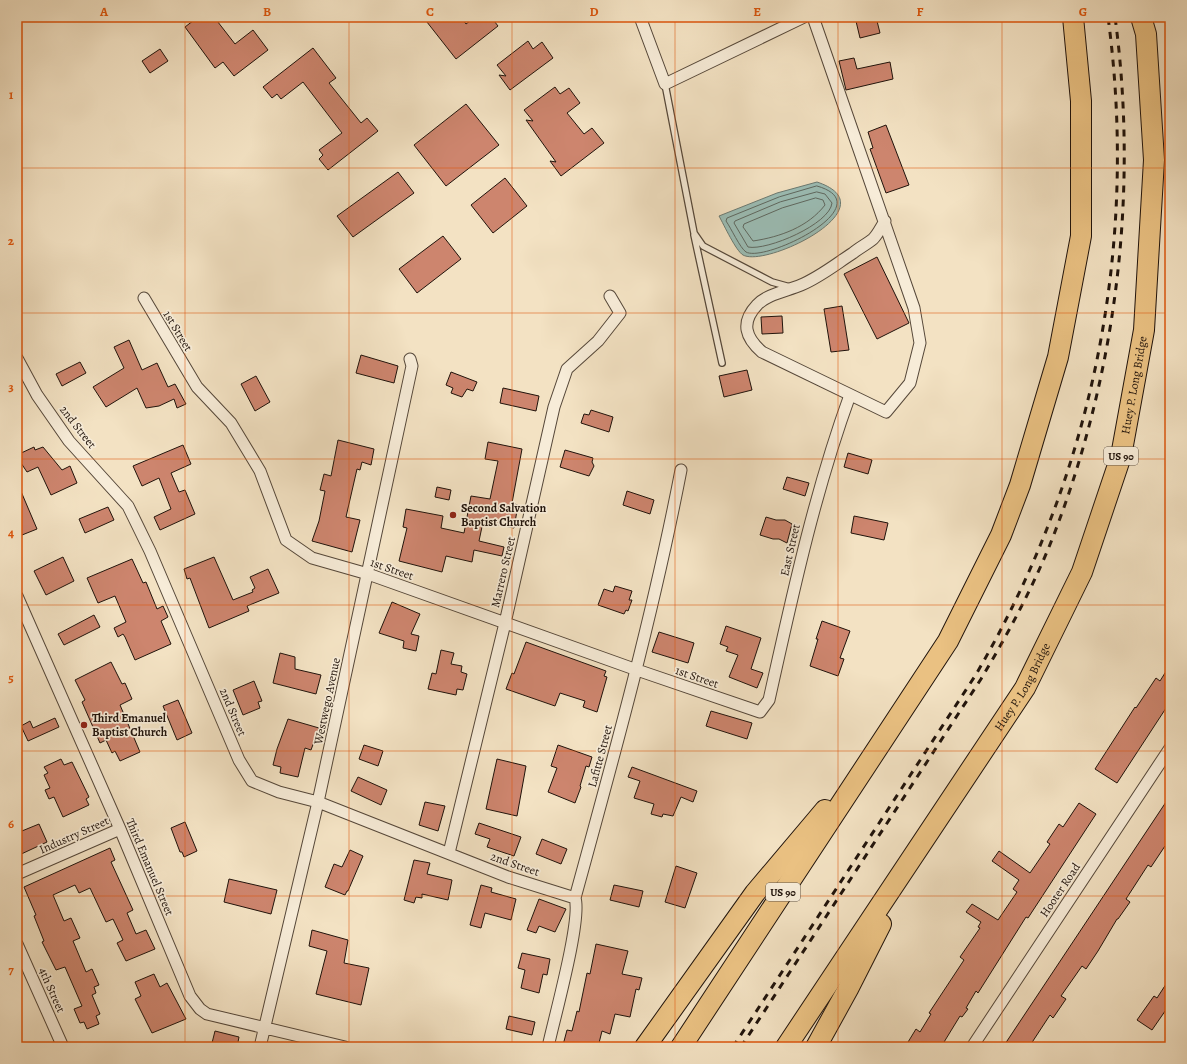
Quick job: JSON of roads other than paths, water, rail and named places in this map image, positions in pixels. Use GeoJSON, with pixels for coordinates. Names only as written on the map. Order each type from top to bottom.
{"type":"FeatureCollection","features":[{"type":"Feature","properties":{"kind":"highway","name":"US 90"},"geometry":{"type":"LineString","coordinates":[[681,1047],[886,738],[948,641],[1001,535],[1020,485],[1058,357],[1081,236],[1081,101],[1073,17]]}},
{"type":"Feature","properties":{"kind":"highway","name":"Huey P. Long Bridge"},"geometry":{"type":"LineString","coordinates":[[920,847],[1025,688],[1082,572],[1121,456],[1144,330],[1154,160],[1146,34],[1142,17]]}},
{"type":"Feature","properties":{"kind":"highway"},"geometry":{"type":"LineString","coordinates":[[645,1047],[755,893],[886,738]]}},
{"type":"Feature","properties":{"kind":"highway","name":"US 90"},"geometry":{"type":"LineString","coordinates":[[786,1047],[920,847]]}},
{"type":"Feature","properties":{"kind":"highway"},"geometry":{"type":"LineString","coordinates":[[816,1047],[848,989],[920,847]]}},
{"type":"Feature","properties":{"kind":"street"},"geometry":{"type":"LineString","coordinates":[[640,17],[665,84],[804,17]]}},
{"type":"Feature","properties":{"kind":"street"},"geometry":{"type":"LineString","coordinates":[[813,17],[885,221],[914,308],[920,343],[910,383],[886,412],[762,352],[753,344],[747,334],[747,324],[751,313],[757,304],[765,299],[794,288],[825,272],[874,238],[885,221]]}},
{"type":"Feature","properties":{"kind":"street","name":"Marrero Street"},"geometry":{"type":"LineString","coordinates":[[449,853],[505,623],[556,401],[567,369],[598,342],[620,313],[610,296]]}},
{"type":"Feature","properties":{"kind":"street","name":"1st Street"},"geometry":{"type":"LineString","coordinates":[[144,298],[197,387],[231,424],[260,471],[286,540],[312,558],[368,574],[637,670],[760,712]]}},
{"type":"Feature","properties":{"kind":"street","name":"2nd Street"},"geometry":{"type":"LineString","coordinates":[[17,358],[38,395],[69,441],[128,506],[150,551],[239,760],[252,781],[278,792],[318,802],[508,877],[575,898]]}},
{"type":"Feature","properties":{"kind":"street","name":"Westwego Avenue"},"geometry":{"type":"LineString","coordinates":[[260,1047],[318,802],[368,574],[412,366],[410,359]]}},
{"type":"Feature","properties":{"kind":"street","name":"East Street"},"geometry":{"type":"LineString","coordinates":[[760,712],[769,700],[810,521],[837,431],[850,394]]}},
{"type":"Feature","properties":{"kind":"street","name":"Lafitte Street"},"geometry":{"type":"LineString","coordinates":[[548,1047],[578,906],[575,898],[637,670],[665,550],[681,470]]}},
{"type":"Feature","properties":{"kind":"street","name":"Third Emanuel Street"},"geometry":{"type":"LineString","coordinates":[[17,596],[120,829],[190,996],[200,1010],[207,1014],[344,1047]]}},
{"type":"Feature","properties":{"kind":"street","name":"Hooter Road"},"geometry":{"type":"LineString","coordinates":[[972,1047],[1170,748]]}},
{"type":"Feature","properties":{"kind":"street","name":"Industry Street"},"geometry":{"type":"LineString","coordinates":[[17,874],[120,829]]}},
{"type":"Feature","properties":{"kind":"street","name":"4th Street"},"geometry":{"type":"LineString","coordinates":[[17,944],[63,1047]]}},
{"type":"Feature","properties":{"kind":"lane"},"geometry":{"type":"LineString","coordinates":[[665,84],[694,233],[722,363]]}},
{"type":"Feature","properties":{"kind":"lane"},"geometry":{"type":"LineString","coordinates":[[694,233],[703,246],[772,282],[794,288]]}},
{"type":"Feature","properties":{"kind":"water"},"geometry":{"type":"Polygon","coordinates":[[[817,182],[836,193],[840,206],[833,220],[817,233],[775,253],[756,257],[743,255],[740,253],[719,216],[777,193],[817,182]]]}},
{"type":"Feature","properties":{"kind":"railway"},"geometry":{"type":"LineString","coordinates":[[733,1047],[975,676],[1016,600],[1050,521],[1077,440],[1097,358],[1111,274],[1117,189],[1116,103],[1108,17]]}},
{"type":"Feature","properties":{"kind":"railway"},"geometry":{"type":"LineString","coordinates":[[741,1047],[981,679],[1017,614],[1042,564],[1072,484],[1091,419],[1106,353],[1116,286],[1122,219],[1124,151],[1122,84],[1115,17]]}},
{"type":"Feature","properties":{"kind":"place","name":"Second Salvation Baptist Church"},"geometry":{"type":"Point","coordinates":[453,515]}},
{"type":"Feature","properties":{"kind":"place","name":"Third Emanuel Baptist Church"},"geometry":{"type":"Point","coordinates":[84,725]}}]}
